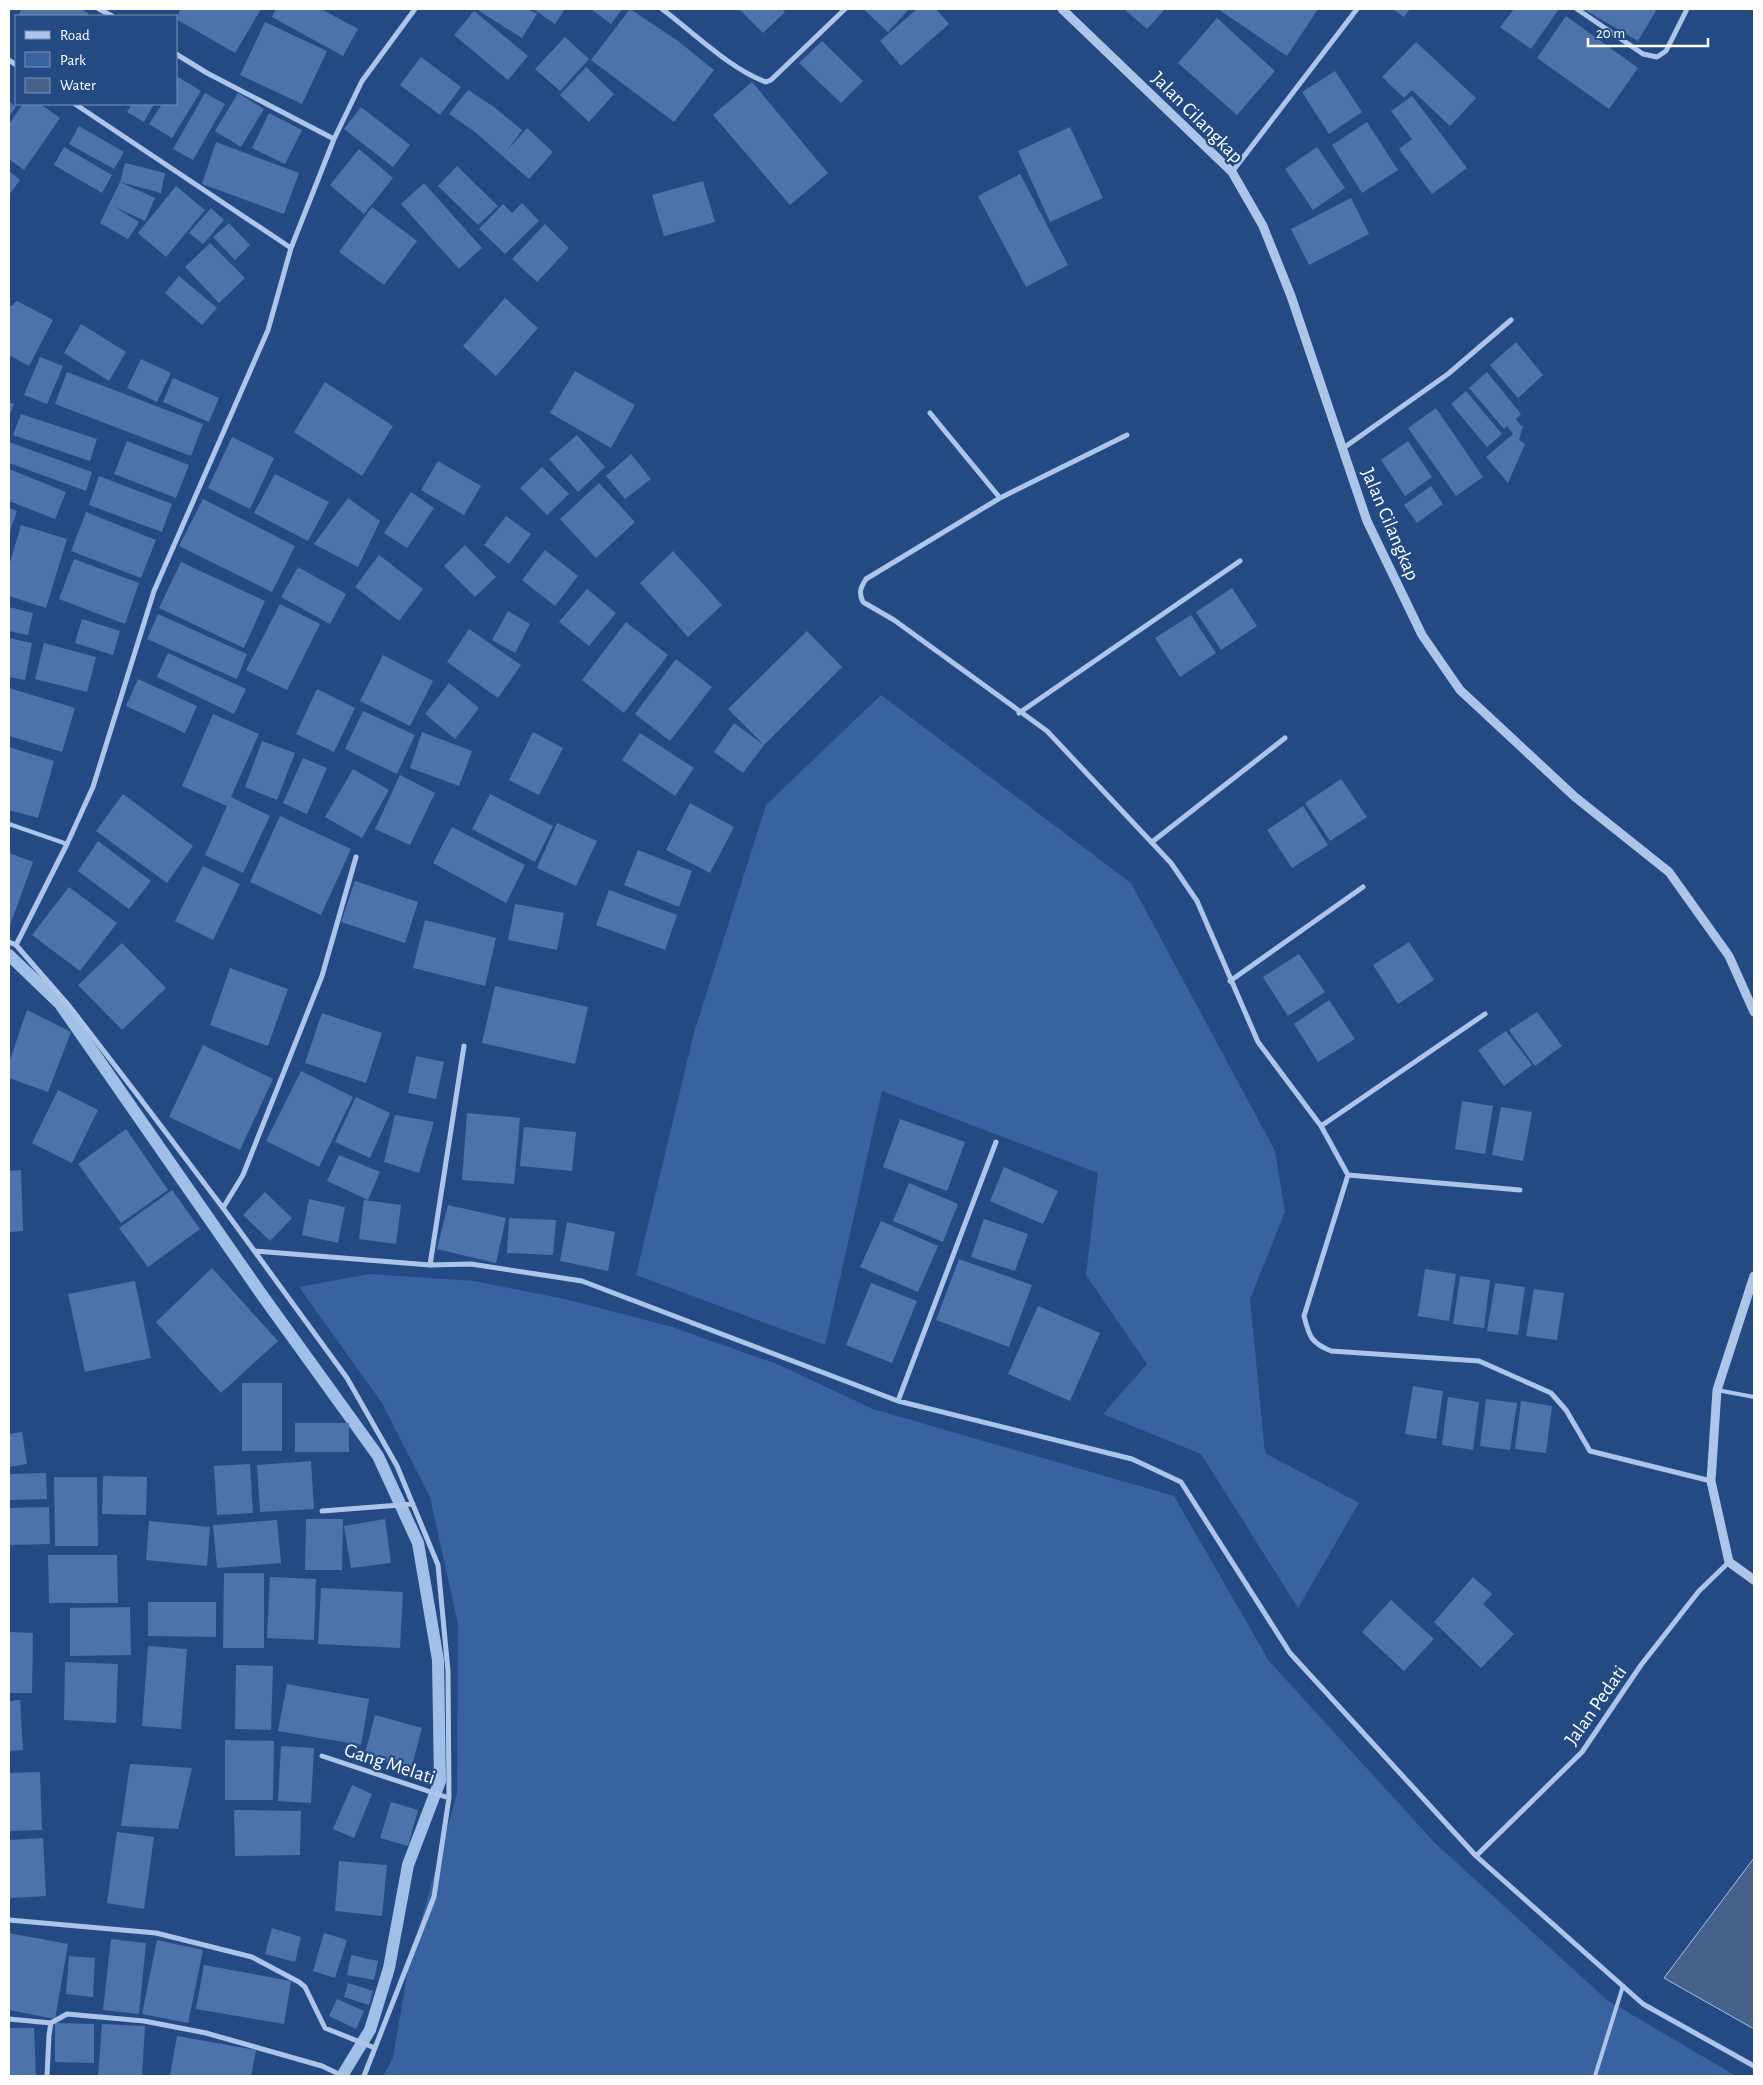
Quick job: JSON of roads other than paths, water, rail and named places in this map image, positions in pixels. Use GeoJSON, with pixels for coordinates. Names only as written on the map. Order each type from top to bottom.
{"type":"FeatureCollection","features":[{"type":"Feature","properties":{"kind":"street"},"geometry":{"type":"LineString","coordinates":[[16,945],[67,844],[93,786],[154,591],[268,330],[291,248],[334,139],[362,81],[415,9]]}},
{"type":"Feature","properties":{"kind":"street"},"geometry":{"type":"LineString","coordinates":[[662,9],[736,66],[754,78],[766,82],[771,80],[845,9]]}},
{"type":"Feature","properties":{"kind":"street","name":"Jalan Cilangkap"},"geometry":{"type":"LineString","coordinates":[[1062,9],[1232,172],[1263,226],[1284,278],[1366,521],[1422,635],[1460,690],[1576,797],[1669,872],[1729,956],[1754,1012]]}},
{"type":"Feature","properties":{"kind":"street"},"geometry":{"type":"LineString","coordinates":[[1232,172],[1356,9]]}},
{"type":"Feature","properties":{"kind":"street"},"geometry":{"type":"LineString","coordinates":[[1578,9],[1643,54],[1657,57],[1666,51],[1687,9]]}},
{"type":"Feature","properties":{"kind":"street"},"geometry":{"type":"LineString","coordinates":[[178,55],[334,139]]}},
{"type":"Feature","properties":{"kind":"street"},"geometry":{"type":"LineString","coordinates":[[76,105],[291,248]]}},
{"type":"Feature","properties":{"kind":"street"},"geometry":{"type":"LineString","coordinates":[[1342,450],[1448,374],[1511,320]]}},
{"type":"Feature","properties":{"kind":"street"},"geometry":{"type":"LineString","coordinates":[[930,413],[1000,498]]}},
{"type":"Feature","properties":{"kind":"street"},"geometry":{"type":"LineString","coordinates":[[1127,435],[1000,498],[866,579],[860,591],[863,602],[894,620],[1047,731],[1152,842],[1171,864],[1197,901],[1258,1042],[1320,1126],[1348,1175],[1304,1316],[1310,1336],[1319,1346],[1331,1351],[1479,1361],[1551,1393],[1566,1410],[1590,1451],[1711,1481]]}},
{"type":"Feature","properties":{"kind":"street"},"geometry":{"type":"LineString","coordinates":[[1020,713],[1240,561]]}},
{"type":"Feature","properties":{"kind":"street"},"geometry":{"type":"LineString","coordinates":[[1152,842],[1284,738]]}},
{"type":"Feature","properties":{"kind":"street"},"geometry":{"type":"LineString","coordinates":[[223,1208],[243,1175],[322,976],[356,857]]}},
{"type":"Feature","properties":{"kind":"street"},"geometry":{"type":"LineString","coordinates":[[1230,981],[1363,887]]}},
{"type":"Feature","properties":{"kind":"street"},"geometry":{"type":"LineString","coordinates":[[9,942],[16,945],[70,1007],[223,1208],[347,1378],[397,1466],[438,1564],[448,1671],[449,1798],[434,1897],[372,2047],[364,2076]]}},
{"type":"Feature","properties":{"kind":"street"},"geometry":{"type":"LineString","coordinates":[[1320,1126],[1486,1014]]}},
{"type":"Feature","properties":{"kind":"street"},"geometry":{"type":"LineString","coordinates":[[430,1265],[464,1046]]}},
{"type":"Feature","properties":{"kind":"street"},"geometry":{"type":"LineString","coordinates":[[898,1401],[996,1142]]}},
{"type":"Feature","properties":{"kind":"street"},"geometry":{"type":"LineString","coordinates":[[1348,1175],[1520,1190]]}},
{"type":"Feature","properties":{"kind":"street"},"geometry":{"type":"LineString","coordinates":[[255,1251],[430,1265],[471,1264],[582,1281],[898,1401],[1132,1459],[1181,1482],[1290,1653],[1476,1856],[1644,2004],[1754,2066]]}},
{"type":"Feature","properties":{"kind":"street"},"geometry":{"type":"LineString","coordinates":[[1754,1276],[1717,1390],[1711,1481],[1729,1562],[1754,1580]]}},
{"type":"Feature","properties":{"kind":"street"},"geometry":{"type":"LineString","coordinates":[[322,1511],[414,1504]]}},
{"type":"Feature","properties":{"kind":"street","name":"Jalan Pedati"},"geometry":{"type":"LineString","coordinates":[[1476,1856],[1582,1752],[1641,1664],[1699,1591],[1729,1562]]}},
{"type":"Feature","properties":{"kind":"street","name":"Gang Melati"},"geometry":{"type":"LineString","coordinates":[[322,1756],[449,1798]]}},
{"type":"Feature","properties":{"kind":"street"},"geometry":{"type":"LineString","coordinates":[[9,1920],[156,1933],[252,1957],[305,1987],[325,2028],[372,2047]]}},
{"type":"Feature","properties":{"kind":"street"},"geometry":{"type":"LineString","coordinates":[[9,2019],[51,2023],[67,2014],[144,2022],[206,2033],[329,2069],[342,2076]]}},
{"type":"Feature","properties":{"kind":"street"},"geometry":{"type":"LineString","coordinates":[[47,2076],[48,2035],[51,2023]]}},
{"type":"Feature","properties":{"kind":"lane"},"geometry":{"type":"LineString","coordinates":[[9,824],[67,844]]}},
{"type":"Feature","properties":{"kind":"lane"},"geometry":{"type":"LineString","coordinates":[[1717,1390],[1754,1397]]}},
{"type":"Feature","properties":{"kind":"lane"},"geometry":{"type":"LineString","coordinates":[[1595,2076],[1623,1986]]}},
{"type":"Feature","properties":{"kind":"water"},"geometry":{"type":"Polygon","coordinates":[[[1754,1858],[1754,2029],[1664,1978],[1754,1858]]]}},
{"type":"Feature","properties":{"kind":"waterway"},"geometry":{"type":"LineString","coordinates":[[9,955],[60,1004],[262,1295],[378,1456],[418,1543],[438,1660],[440,1781],[408,1865],[389,1968],[370,2030],[342,2076]]}}]}
